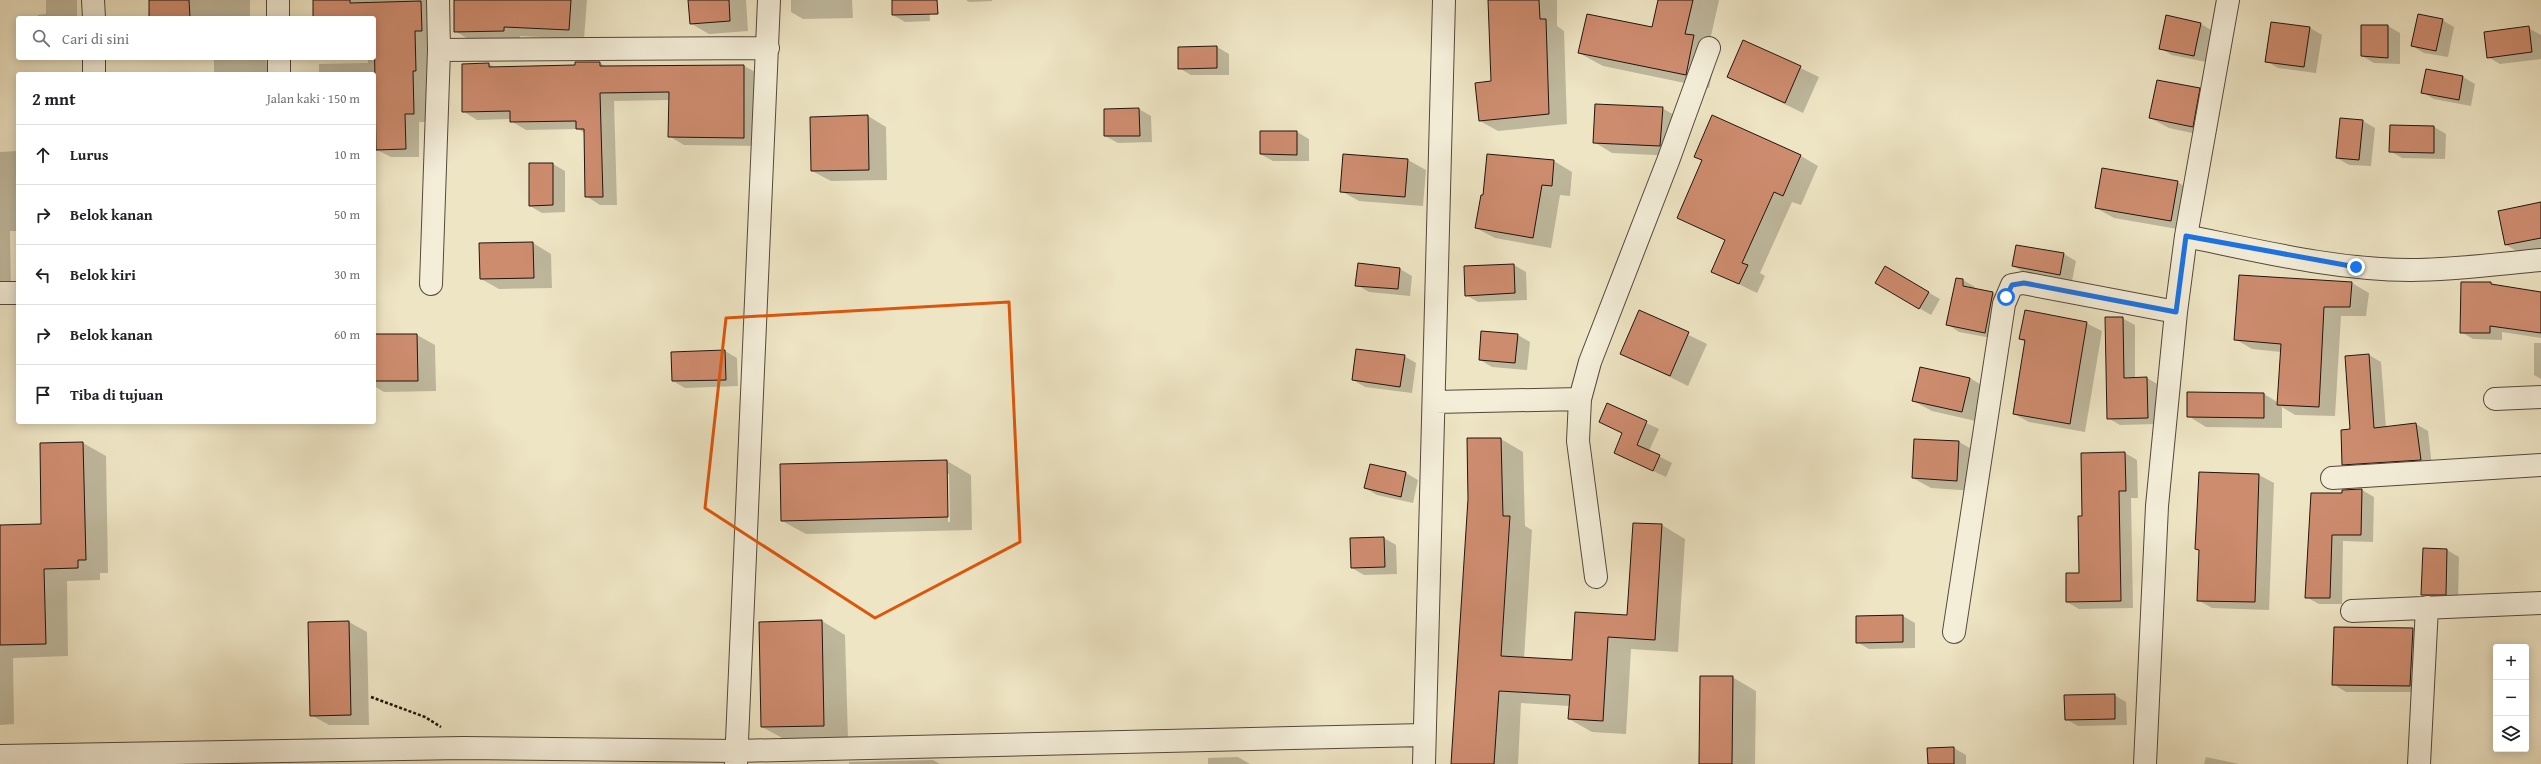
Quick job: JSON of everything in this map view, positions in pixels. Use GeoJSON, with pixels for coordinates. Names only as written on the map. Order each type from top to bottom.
{"type":"FeatureCollection","features":[{"type":"Feature","properties":{"kind":"street"},"geometry":{"type":"LineString","coordinates":[[94,0],[94,16]]}},
{"type":"Feature","properties":{"kind":"street"},"geometry":{"type":"LineString","coordinates":[[278,0],[278,16]]}},
{"type":"Feature","properties":{"kind":"street"},"geometry":{"type":"LineString","coordinates":[[431,284],[439,50],[438,0]]}},
{"type":"Feature","properties":{"kind":"street"},"geometry":{"type":"LineString","coordinates":[[736,757],[770,0]]}},
{"type":"Feature","properties":{"kind":"street"},"geometry":{"type":"LineString","coordinates":[[1424,764],[1435,402],[1444,0]]}},
{"type":"Feature","properties":{"kind":"street"},"geometry":{"type":"LineString","coordinates":[[2145,764],[2155,527],[2176,312],[2186,236],[2228,0]]}},
{"type":"Feature","properties":{"kind":"street"},"geometry":{"type":"LineString","coordinates":[[439,50],[768,48]]}},
{"type":"Feature","properties":{"kind":"street"},"geometry":{"type":"LineString","coordinates":[[1596,577],[1578,441],[1580,399],[1590,362],[1668,162],[1709,48]]}},
{"type":"Feature","properties":{"kind":"street"},"geometry":{"type":"LineString","coordinates":[[94,60],[94,72]]}},
{"type":"Feature","properties":{"kind":"street"},"geometry":{"type":"LineString","coordinates":[[279,60],[279,72]]}},
{"type":"Feature","properties":{"kind":"street"},"geometry":{"type":"LineString","coordinates":[[2186,236],[2322,262],[2363,268],[2425,270],[2541,260]]}},
{"type":"Feature","properties":{"kind":"street"},"geometry":{"type":"LineString","coordinates":[[1954,632],[2007,292],[2012,285],[2024,283],[2176,312]]}},
{"type":"Feature","properties":{"kind":"street"},"geometry":{"type":"LineString","coordinates":[[0,293],[16,293]]}},
{"type":"Feature","properties":{"kind":"street"},"geometry":{"type":"LineString","coordinates":[[2495,399],[2541,397]]}},
{"type":"Feature","properties":{"kind":"street"},"geometry":{"type":"LineString","coordinates":[[1435,402],[1580,399]]}},
{"type":"Feature","properties":{"kind":"street"},"geometry":{"type":"LineString","coordinates":[[2332,478],[2541,465]]}},
{"type":"Feature","properties":{"kind":"street"},"geometry":{"type":"LineString","coordinates":[[2352,611],[2541,603]]}},
{"type":"Feature","properties":{"kind":"street"},"geometry":{"type":"LineString","coordinates":[[2419,764],[2427,607]]}},
{"type":"Feature","properties":{"kind":"street"},"geometry":{"type":"LineString","coordinates":[[0,756],[463,748],[736,757],[1424,735]]}},
{"type":"Feature","properties":{"kind":"path"},"geometry":{"type":"LineString","coordinates":[[371,697],[425,718],[449,731],[463,748]]}},
{"type":"Feature","properties":{"kind":"highlighted area"},"geometry":{"type":"Polygon","coordinates":[[[1009,302],[1020,542],[875,618],[705,508],[726,318],[1009,302]]]}},
{"type":"Feature","properties":{"kind":"building"},"geometry":{"type":"Polygon","coordinates":[[[149,0],[189,0],[190,16],[149,16],[149,0]]]}},
{"type":"Feature","properties":{"kind":"building"},"geometry":{"type":"Polygon","coordinates":[[[313,0],[350,0],[350,3],[421,1],[422,31],[415,31],[416,71],[413,71],[414,114],[405,114],[406,149],[376,150],[375,60],[376,60],[376,16],[313,16],[313,0]]]}},
{"type":"Feature","properties":{"kind":"building"},"geometry":{"type":"Polygon","coordinates":[[[454,0],[571,0],[569,30],[504,27],[504,31],[454,32],[454,0]]]}},
{"type":"Feature","properties":{"kind":"building"},"geometry":{"type":"Polygon","coordinates":[[[688,0],[729,0],[730,21],[690,24],[688,0]]]}},
{"type":"Feature","properties":{"kind":"building"},"geometry":{"type":"Polygon","coordinates":[[[892,0],[937,0],[938,14],[892,15],[892,0]]]}},
{"type":"Feature","properties":{"kind":"building"},"geometry":{"type":"Polygon","coordinates":[[[1488,0],[1539,0],[1540,19],[1546,19],[1549,114],[1479,121],[1475,83],[1491,81],[1488,0]]]}},
{"type":"Feature","properties":{"kind":"building"},"geometry":{"type":"Polygon","coordinates":[[[1658,0],[1693,0],[1685,34],[1694,35],[1686,75],[1578,53],[1587,14],[1652,27],[1658,0]]]}},
{"type":"Feature","properties":{"kind":"building"},"geometry":{"type":"Polygon","coordinates":[[[2418,14],[2443,19],[2436,51],[2411,46],[2418,14]]]}},
{"type":"Feature","properties":{"kind":"building"},"geometry":{"type":"Polygon","coordinates":[[[2166,15],[2201,23],[2194,56],[2159,49],[2166,15]]]}},
{"type":"Feature","properties":{"kind":"building"},"geometry":{"type":"Polygon","coordinates":[[[2271,22],[2310,27],[2304,67],[2265,62],[2271,22]]]}},
{"type":"Feature","properties":{"kind":"building"},"geometry":{"type":"Polygon","coordinates":[[[2361,25],[2388,25],[2388,58],[2361,56],[2361,25]]]}},
{"type":"Feature","properties":{"kind":"building"},"geometry":{"type":"Polygon","coordinates":[[[2529,26],[2532,52],[2487,58],[2484,32],[2529,26]]]}},
{"type":"Feature","properties":{"kind":"building"},"geometry":{"type":"Polygon","coordinates":[[[1743,40],[1801,66],[1785,103],[1727,77],[1743,40]]]}},
{"type":"Feature","properties":{"kind":"building"},"geometry":{"type":"Polygon","coordinates":[[[1217,46],[1217,68],[1178,69],[1178,47],[1217,46]]]}},
{"type":"Feature","properties":{"kind":"building"},"geometry":{"type":"Polygon","coordinates":[[[575,62],[600,62],[600,66],[744,65],[744,138],[668,137],[669,92],[600,93],[603,197],[585,197],[584,129],[576,129],[576,121],[510,122],[510,111],[462,112],[462,64],[489,63],[489,67],[575,65],[575,62]]]}},
{"type":"Feature","properties":{"kind":"building"},"geometry":{"type":"Polygon","coordinates":[[[2426,69],[2463,76],[2459,100],[2421,93],[2426,69]]]}},
{"type":"Feature","properties":{"kind":"building"},"geometry":{"type":"Polygon","coordinates":[[[2157,80],[2200,88],[2193,127],[2149,118],[2157,80]]]}},
{"type":"Feature","properties":{"kind":"building"},"geometry":{"type":"Polygon","coordinates":[[[1595,104],[1663,107],[1660,146],[1593,143],[1595,104]]]}},
{"type":"Feature","properties":{"kind":"building"},"geometry":{"type":"Polygon","coordinates":[[[1139,108],[1140,136],[1104,136],[1104,109],[1139,108]]]}},
{"type":"Feature","properties":{"kind":"building"},"geometry":{"type":"Polygon","coordinates":[[[868,115],[869,170],[811,171],[810,117],[868,115]]]}},
{"type":"Feature","properties":{"kind":"building"},"geometry":{"type":"Polygon","coordinates":[[[1712,115],[1801,155],[1783,196],[1774,192],[1742,263],[1748,265],[1739,284],[1711,272],[1725,240],[1677,218],[1702,160],[1694,157],[1712,115]]]}},
{"type":"Feature","properties":{"kind":"building"},"geometry":{"type":"Polygon","coordinates":[[[2340,118],[2363,120],[2359,160],[2336,158],[2340,118]]]}},
{"type":"Feature","properties":{"kind":"building"},"geometry":{"type":"Polygon","coordinates":[[[2390,125],[2434,126],[2434,153],[2389,152],[2390,125]]]}},
{"type":"Feature","properties":{"kind":"building"},"geometry":{"type":"Polygon","coordinates":[[[1260,131],[1297,131],[1297,155],[1260,154],[1260,131]]]}},
{"type":"Feature","properties":{"kind":"building"},"geometry":{"type":"Polygon","coordinates":[[[1343,154],[1408,159],[1405,197],[1340,192],[1343,154]]]}},
{"type":"Feature","properties":{"kind":"building"},"geometry":{"type":"Polygon","coordinates":[[[1487,154],[1554,160],[1552,186],[1542,185],[1533,238],[1475,228],[1481,195],[1483,195],[1487,154]]]}},
{"type":"Feature","properties":{"kind":"building"},"geometry":{"type":"Polygon","coordinates":[[[529,163],[553,163],[553,205],[529,206],[529,163]]]}},
{"type":"Feature","properties":{"kind":"building"},"geometry":{"type":"Polygon","coordinates":[[[2102,168],[2178,181],[2171,221],[2095,208],[2102,168]]]}},
{"type":"Feature","properties":{"kind":"building"},"geometry":{"type":"Polygon","coordinates":[[[2541,202],[2541,238],[2505,245],[2498,211],[2541,202]]]}},
{"type":"Feature","properties":{"kind":"building"},"geometry":{"type":"Polygon","coordinates":[[[533,242],[534,278],[480,279],[479,243],[533,242]]]}},
{"type":"Feature","properties":{"kind":"building"},"geometry":{"type":"Polygon","coordinates":[[[2016,245],[2064,253],[2060,275],[2012,266],[2016,245]]]}},
{"type":"Feature","properties":{"kind":"building"},"geometry":{"type":"Polygon","coordinates":[[[1358,263],[1400,268],[1398,289],[1355,286],[1358,263]]]}},
{"type":"Feature","properties":{"kind":"building"},"geometry":{"type":"Polygon","coordinates":[[[1514,264],[1515,293],[1465,296],[1464,266],[1514,264]]]}},
{"type":"Feature","properties":{"kind":"building"},"geometry":{"type":"Polygon","coordinates":[[[1885,266],[1929,292],[1919,309],[1875,283],[1885,266]]]}},
{"type":"Feature","properties":{"kind":"building"},"geometry":{"type":"Polygon","coordinates":[[[2239,275],[2352,282],[2350,307],[2324,307],[2319,407],[2277,405],[2281,344],[2234,340],[2239,275]]]}},
{"type":"Feature","properties":{"kind":"building"},"geometry":{"type":"Polygon","coordinates":[[[1956,278],[1963,279],[1963,286],[1993,292],[1985,333],[1946,325],[1956,278]]]}},
{"type":"Feature","properties":{"kind":"building"},"geometry":{"type":"Polygon","coordinates":[[[2461,282],[2491,282],[2491,284],[2541,292],[2541,333],[2490,326],[2490,333],[2460,333],[2461,282]]]}},
{"type":"Feature","properties":{"kind":"building"},"geometry":{"type":"Polygon","coordinates":[[[1639,310],[1689,332],[1670,376],[1620,354],[1639,310]]]}},
{"type":"Feature","properties":{"kind":"building"},"geometry":{"type":"Polygon","coordinates":[[[2025,310],[2087,322],[2070,424],[2013,414],[2025,340],[2019,339],[2025,310]]]}},
{"type":"Feature","properties":{"kind":"building"},"geometry":{"type":"Polygon","coordinates":[[[2105,317],[2123,317],[2124,378],[2147,377],[2148,418],[2107,419],[2105,317]]]}},
{"type":"Feature","properties":{"kind":"building"},"geometry":{"type":"Polygon","coordinates":[[[1481,331],[1518,334],[1515,363],[1479,360],[1481,331]]]}},
{"type":"Feature","properties":{"kind":"building"},"geometry":{"type":"Polygon","coordinates":[[[376,334],[417,334],[418,381],[376,381],[376,334]]]}},
{"type":"Feature","properties":{"kind":"building"},"geometry":{"type":"Polygon","coordinates":[[[1356,349],[1405,355],[1400,387],[1352,380],[1356,349]]]}},
{"type":"Feature","properties":{"kind":"building"},"geometry":{"type":"Polygon","coordinates":[[[725,350],[726,380],[672,381],[671,352],[725,350]]]}},
{"type":"Feature","properties":{"kind":"building"},"geometry":{"type":"Polygon","coordinates":[[[2369,354],[2374,428],[2416,423],[2421,460],[2342,465],[2341,430],[2350,429],[2345,356],[2369,354]]]}},
{"type":"Feature","properties":{"kind":"building"},"geometry":{"type":"Polygon","coordinates":[[[1920,367],[1970,378],[1962,412],[1912,401],[1920,367]]]}},
{"type":"Feature","properties":{"kind":"building"},"geometry":{"type":"Polygon","coordinates":[[[2187,392],[2264,393],[2264,418],[2187,417],[2187,392]]]}},
{"type":"Feature","properties":{"kind":"building"},"geometry":{"type":"Polygon","coordinates":[[[1607,403],[1647,421],[1637,445],[1660,455],[1653,471],[1614,453],[1622,433],[1599,422],[1607,403]]]}},
{"type":"Feature","properties":{"kind":"building"},"geometry":{"type":"Polygon","coordinates":[[[1467,438],[1501,438],[1503,516],[1510,516],[1501,656],[1572,660],[1575,612],[1627,615],[1633,523],[1662,524],[1655,640],[1608,637],[1603,721],[1568,719],[1570,695],[1499,691],[1494,764],[1451,764],[1468,499],[1467,438]]]}},
{"type":"Feature","properties":{"kind":"building"},"geometry":{"type":"Polygon","coordinates":[[[1914,439],[1959,441],[1957,481],[1912,478],[1914,439]]]}},
{"type":"Feature","properties":{"kind":"building"},"geometry":{"type":"Polygon","coordinates":[[[83,442],[86,560],[78,560],[78,568],[44,569],[46,644],[0,645],[0,525],[41,524],[40,443],[83,442]]]}},
{"type":"Feature","properties":{"kind":"building"},"geometry":{"type":"Polygon","coordinates":[[[2125,452],[2126,491],[2119,491],[2121,601],[2066,602],[2066,573],[2079,573],[2078,516],[2082,516],[2081,453],[2125,452]]]}},
{"type":"Feature","properties":{"kind":"building"},"geometry":{"type":"Polygon","coordinates":[[[947,460],[948,517],[781,521],[780,464],[947,460]]]}},
{"type":"Feature","properties":{"kind":"building"},"geometry":{"type":"Polygon","coordinates":[[[1370,464],[1406,472],[1401,497],[1364,488],[1370,464]]]}},
{"type":"Feature","properties":{"kind":"building"},"geometry":{"type":"Polygon","coordinates":[[[2199,472],[2259,474],[2255,602],[2197,601],[2199,550],[2195,549],[2199,472]]]}},
{"type":"Feature","properties":{"kind":"building"},"geometry":{"type":"Polygon","coordinates":[[[2362,489],[2361,535],[2332,535],[2330,598],[2305,598],[2311,493],[2342,493],[2342,490],[2362,489]]]}},
{"type":"Feature","properties":{"kind":"building"},"geometry":{"type":"Polygon","coordinates":[[[1384,537],[1385,567],[1351,568],[1350,538],[1384,537]]]}},
{"type":"Feature","properties":{"kind":"building"},"geometry":{"type":"Polygon","coordinates":[[[2423,548],[2447,549],[2446,595],[2421,595],[2423,548]]]}},
{"type":"Feature","properties":{"kind":"building"},"geometry":{"type":"Polygon","coordinates":[[[1903,615],[1903,642],[1856,643],[1856,616],[1903,615]]]}},
{"type":"Feature","properties":{"kind":"building"},"geometry":{"type":"Polygon","coordinates":[[[822,620],[824,726],[761,727],[759,622],[822,620]]]}},
{"type":"Feature","properties":{"kind":"building"},"geometry":{"type":"Polygon","coordinates":[[[349,621],[351,715],[310,716],[308,622],[349,621]]]}},
{"type":"Feature","properties":{"kind":"building"},"geometry":{"type":"Polygon","coordinates":[[[2334,627],[2413,628],[2410,686],[2332,685],[2334,627]]]}},
{"type":"Feature","properties":{"kind":"building"},"geometry":{"type":"Polygon","coordinates":[[[1700,676],[1733,676],[1732,764],[1699,764],[1700,676]]]}},
{"type":"Feature","properties":{"kind":"building"},"geometry":{"type":"Polygon","coordinates":[[[2115,694],[2115,719],[2065,720],[2064,695],[2115,694]]]}},
{"type":"Feature","properties":{"kind":"building"},"geometry":{"type":"Polygon","coordinates":[[[1954,747],[1954,764],[1928,764],[1927,748],[1954,747]]]}},
{"type":"Feature","properties":{"kind":"route"},"geometry":{"type":"LineString","coordinates":[[2006,297],[2007,292],[2014,283],[2024,283],[2176,312],[2186,236],[2356,267]]}}]}
